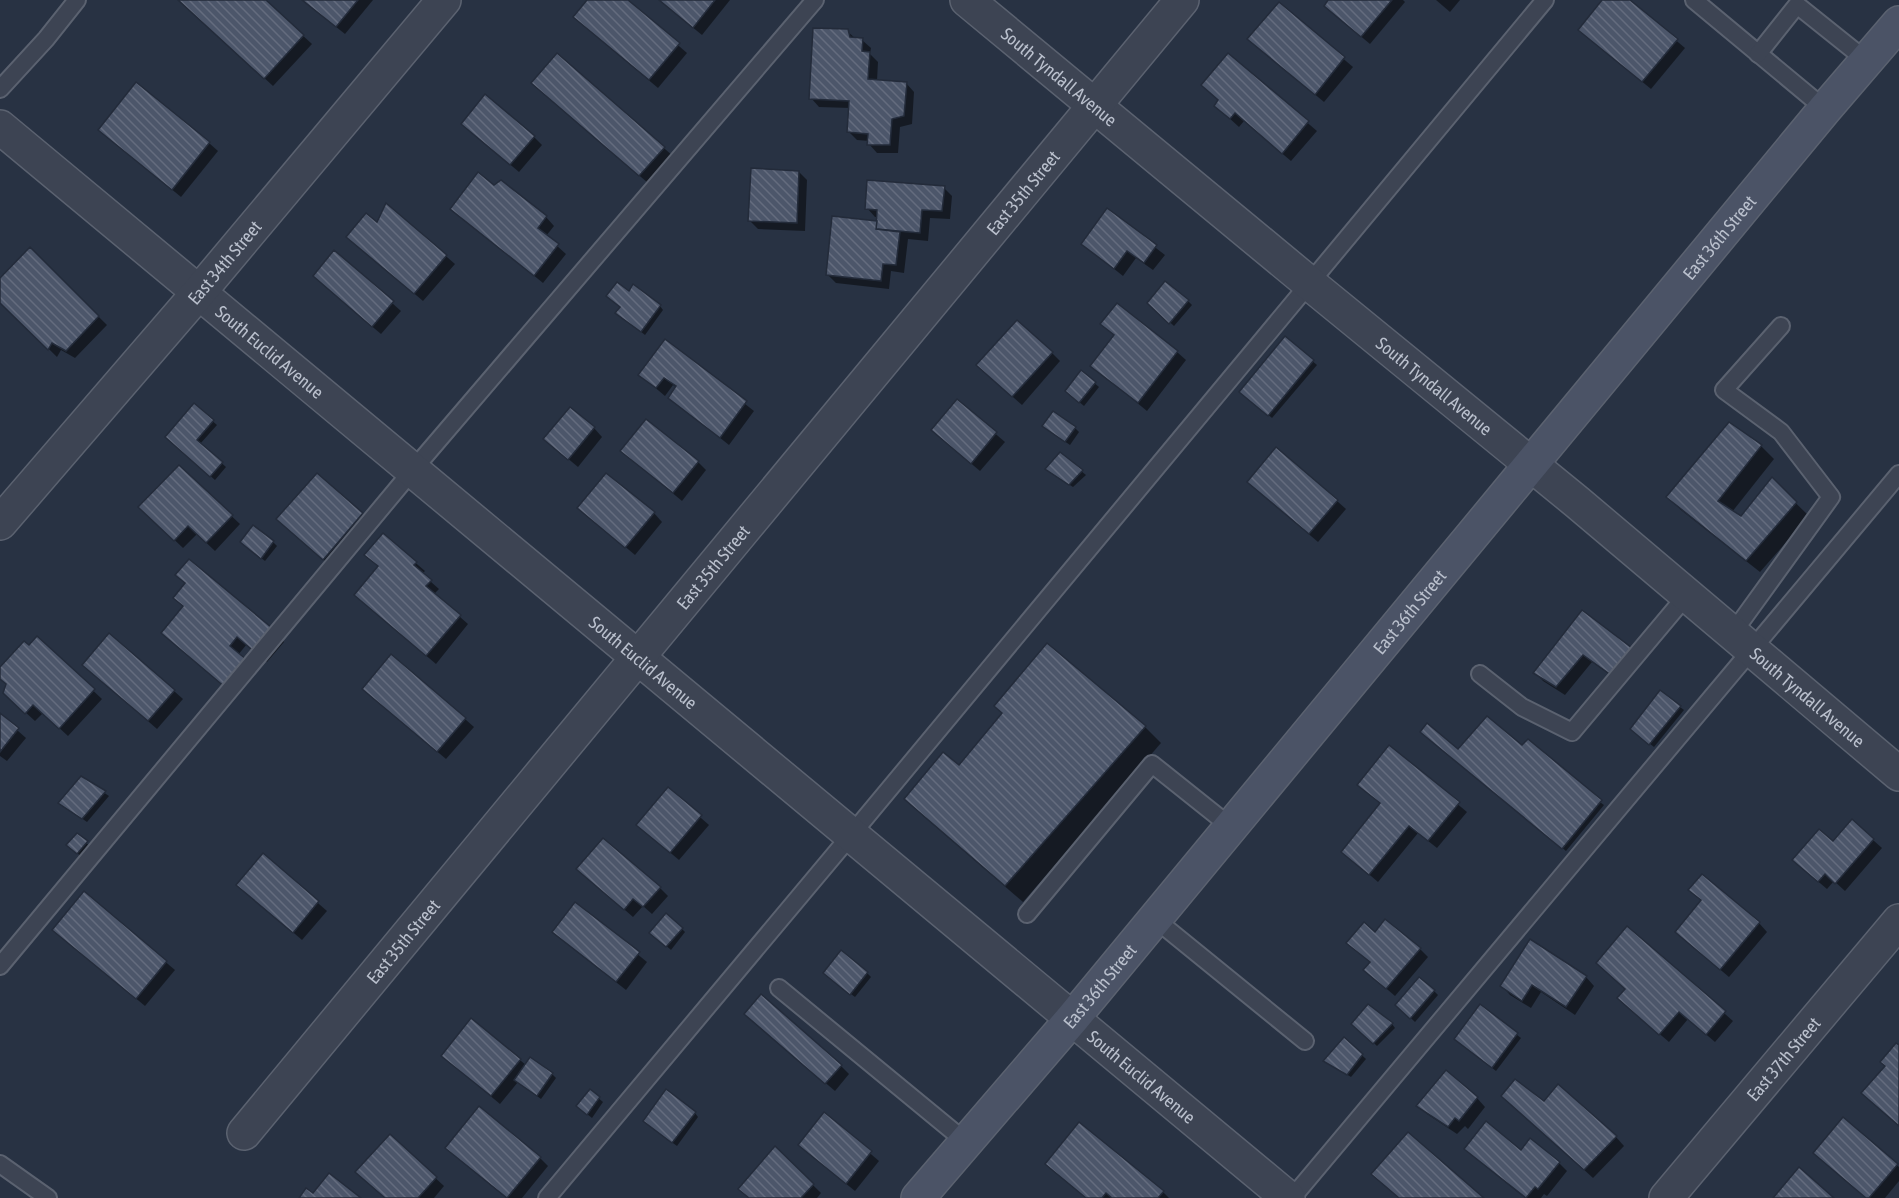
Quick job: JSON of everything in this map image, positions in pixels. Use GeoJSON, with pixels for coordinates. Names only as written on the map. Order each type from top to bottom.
{"type":"FeatureCollection","features":[{"type":"Feature","properties":{"kind":"main road","name":"East 36th Street"},"geometry":{"type":"LineString","coordinates":[[918,1198],[1072,1019],[1825,109],[1899,23]]}},
{"type":"Feature","properties":{"kind":"street","name":"East 34th Street"},"geometry":{"type":"LineString","coordinates":[[0,523],[200,291],[444,0]]}},
{"type":"Feature","properties":{"kind":"street","name":"South Tyndall Avenue"},"geometry":{"type":"LineString","coordinates":[[967,0],[1585,509],[1899,774]]}},
{"type":"Feature","properties":{"kind":"street","name":"East 35th Street"},"geometry":{"type":"LineString","coordinates":[[244,1133],[1182,0]]}},
{"type":"Feature","properties":{"kind":"street","name":"South Euclid Avenue"},"geometry":{"type":"LineString","coordinates":[[0,127],[1290,1198]]}},
{"type":"Feature","properties":{"kind":"street","name":"East 37th Street"},"geometry":{"type":"LineString","coordinates":[[1666,1198],[1899,921]]}},
{"type":"Feature","properties":{"kind":"lane"},"geometry":{"type":"LineString","coordinates":[[0,89],[46,39],[77,0]]}},
{"type":"Feature","properties":{"kind":"lane"},"geometry":{"type":"LineString","coordinates":[[0,966],[412,471],[815,0]]}},
{"type":"Feature","properties":{"kind":"lane"},"geometry":{"type":"LineString","coordinates":[[547,1198],[1545,0]]}},
{"type":"Feature","properties":{"kind":"lane"},"geometry":{"type":"LineString","coordinates":[[1694,0],[1825,109]]}},
{"type":"Feature","properties":{"kind":"lane"},"geometry":{"type":"LineString","coordinates":[[1758,54],[1799,2],[1866,61]]}},
{"type":"Feature","properties":{"kind":"lane"},"geometry":{"type":"LineString","coordinates":[[1741,642],[1831,497],[1780,432],[1724,390],[1781,326]]}},
{"type":"Feature","properties":{"kind":"lane"},"geometry":{"type":"LineString","coordinates":[[1290,1198],[1741,642],[1899,474]]}},
{"type":"Feature","properties":{"kind":"lane"},"geometry":{"type":"LineString","coordinates":[[1479,674],[1522,707],[1572,732],[1686,596]]}},
{"type":"Feature","properties":{"kind":"lane"},"geometry":{"type":"LineString","coordinates":[[1027,914],[1152,764],[1231,828]]}},
{"type":"Feature","properties":{"kind":"lane"},"geometry":{"type":"LineString","coordinates":[[1155,919],[1305,1041]]}},
{"type":"Feature","properties":{"kind":"lane"},"geometry":{"type":"LineString","coordinates":[[779,988],[966,1142]]}},
{"type":"Feature","properties":{"kind":"lane"},"geometry":{"type":"LineString","coordinates":[[0,1164],[48,1198]]}},
{"type":"Feature","properties":{"kind":"building"},"geometry":{"type":"Polygon","coordinates":[[[178,0],[266,0],[304,35],[264,79],[178,0]]]}},
{"type":"Feature","properties":{"kind":"building"},"geometry":{"type":"Polygon","coordinates":[[[302,0],[358,0],[336,27],[302,0]]]}},
{"type":"Feature","properties":{"kind":"building"},"geometry":{"type":"Polygon","coordinates":[[[587,0],[628,0],[680,43],[649,80],[573,17],[587,0]]]}},
{"type":"Feature","properties":{"kind":"building"},"geometry":{"type":"Polygon","coordinates":[[[659,0],[715,0],[693,28],[659,0]]]}},
{"type":"Feature","properties":{"kind":"building"},"geometry":{"type":"Polygon","coordinates":[[[1328,0],[1392,0],[1361,37],[1324,6],[1328,0]]]}},
{"type":"Feature","properties":{"kind":"building"},"geometry":{"type":"Polygon","coordinates":[[[1602,0],[1630,0],[1678,39],[1642,82],[1578,30],[1602,0]]]}},
{"type":"Feature","properties":{"kind":"building"},"geometry":{"type":"Polygon","coordinates":[[[1279,2],[1345,57],[1315,95],[1247,39],[1279,2]]]}},
{"type":"Feature","properties":{"kind":"building"},"geometry":{"type":"Polygon","coordinates":[[[813,28],[848,29],[850,37],[863,38],[862,51],[870,52],[868,79],[907,82],[904,116],[892,119],[890,145],[867,145],[868,134],[847,132],[849,101],[809,99],[813,28]]]}},
{"type":"Feature","properties":{"kind":"building"},"geometry":{"type":"Polygon","coordinates":[[[557,53],[665,147],[639,176],[531,83],[557,53]]]}},
{"type":"Feature","properties":{"kind":"building"},"geometry":{"type":"Polygon","coordinates":[[[1228,53],[1309,121],[1282,154],[1235,113],[1230,119],[1214,106],[1218,100],[1201,85],[1228,53]]]}},
{"type":"Feature","properties":{"kind":"building"},"geometry":{"type":"Polygon","coordinates":[[[136,82],[210,142],[172,190],[98,130],[136,82]]]}},
{"type":"Feature","properties":{"kind":"building"},"geometry":{"type":"Polygon","coordinates":[[[485,94],[535,136],[510,165],[461,124],[485,94]]]}},
{"type":"Feature","properties":{"kind":"building"},"geometry":{"type":"Polygon","coordinates":[[[751,168],[799,171],[797,223],[748,221],[751,168]]]}},
{"type":"Feature","properties":{"kind":"building"},"geometry":{"type":"Polygon","coordinates":[[[478,172],[494,185],[501,180],[547,216],[538,228],[559,244],[534,276],[450,209],[478,172]]]}},
{"type":"Feature","properties":{"kind":"building"},"geometry":{"type":"Polygon","coordinates":[[[867,180],[945,186],[942,211],[922,210],[920,233],[876,229],[877,210],[865,209],[867,180]]]}},
{"type":"Feature","properties":{"kind":"building"},"geometry":{"type":"Polygon","coordinates":[[[386,203],[447,255],[414,294],[346,237],[366,213],[377,222],[386,203]]]}},
{"type":"Feature","properties":{"kind":"building"},"geometry":{"type":"Polygon","coordinates":[[[1107,208],[1157,245],[1144,263],[1127,251],[1114,269],[1081,244],[1107,208]]]}},
{"type":"Feature","properties":{"kind":"building"},"geometry":{"type":"Polygon","coordinates":[[[832,216],[877,221],[876,229],[900,232],[896,265],[883,264],[881,281],[826,275],[832,216]]]}},
{"type":"Feature","properties":{"kind":"building"},"geometry":{"type":"Polygon","coordinates":[[[30,247],[99,316],[66,351],[52,343],[48,350],[0,303],[0,278],[30,247]]]}},
{"type":"Feature","properties":{"kind":"building"},"geometry":{"type":"Polygon","coordinates":[[[334,250],[394,301],[372,327],[313,276],[334,250]]]}},
{"type":"Feature","properties":{"kind":"building"},"geometry":{"type":"Polygon","coordinates":[[[1165,281],[1189,300],[1169,324],[1147,303],[1165,281]]]}},
{"type":"Feature","properties":{"kind":"building"},"geometry":{"type":"Polygon","coordinates":[[[617,282],[629,291],[633,284],[661,305],[641,332],[615,313],[620,307],[606,296],[617,282]]]}},
{"type":"Feature","properties":{"kind":"building"},"geometry":{"type":"Polygon","coordinates":[[[1117,303],[1178,351],[1138,403],[1090,366],[1114,335],[1100,324],[1117,303]]]}},
{"type":"Feature","properties":{"kind":"building"},"geometry":{"type":"Polygon","coordinates":[[[1017,320],[1053,352],[1012,397],[976,365],[1017,320]]]}},
{"type":"Feature","properties":{"kind":"building"},"geometry":{"type":"Polygon","coordinates":[[[1285,336],[1314,360],[1268,416],[1239,392],[1285,336]]]}},
{"type":"Feature","properties":{"kind":"building"},"geometry":{"type":"Polygon","coordinates":[[[665,339],[747,401],[720,438],[668,398],[676,386],[664,378],[656,388],[638,375],[665,339]]]}},
{"type":"Feature","properties":{"kind":"building"},"geometry":{"type":"Polygon","coordinates":[[[1081,370],[1096,382],[1079,403],[1065,391],[1081,370]]]}},
{"type":"Feature","properties":{"kind":"building"},"geometry":{"type":"Polygon","coordinates":[[[957,399],[997,432],[971,464],[931,430],[957,399]]]}},
{"type":"Feature","properties":{"kind":"building"},"geometry":{"type":"Polygon","coordinates":[[[194,403],[214,420],[197,440],[223,462],[210,477],[165,437],[194,403]]]}},
{"type":"Feature","properties":{"kind":"building"},"geometry":{"type":"Polygon","coordinates":[[[570,407],[595,427],[568,460],[543,439],[570,407]]]}},
{"type":"Feature","properties":{"kind":"building"},"geometry":{"type":"Polygon","coordinates":[[[1053,411],[1076,427],[1065,442],[1042,426],[1053,411]]]}},
{"type":"Feature","properties":{"kind":"building"},"geometry":{"type":"Polygon","coordinates":[[[646,419],[699,461],[673,493],[620,451],[646,419]]]}},
{"type":"Feature","properties":{"kind":"building"},"geometry":{"type":"Polygon","coordinates":[[[1729,422],[1762,445],[1718,501],[1741,516],[1772,477],[1797,502],[1746,561],[1666,497],[1729,422]]]}},
{"type":"Feature","properties":{"kind":"building"},"geometry":{"type":"Polygon","coordinates":[[[1276,447],[1338,500],[1309,534],[1247,482],[1276,447]]]}},
{"type":"Feature","properties":{"kind":"building"},"geometry":{"type":"Polygon","coordinates":[[[1060,452],[1083,470],[1069,485],[1045,469],[1060,452]]]}},
{"type":"Feature","properties":{"kind":"building"},"geometry":{"type":"Polygon","coordinates":[[[179,465],[233,515],[206,543],[188,526],[174,541],[138,507],[179,465]]]}},
{"type":"Feature","properties":{"kind":"building"},"geometry":{"type":"Polygon","coordinates":[[[317,473],[363,513],[323,560],[276,519],[317,473]]]}},
{"type":"Feature","properties":{"kind":"building"},"geometry":{"type":"Polygon","coordinates":[[[606,473],[655,512],[625,548],[577,508],[606,473]]]}},
{"type":"Feature","properties":{"kind":"building"},"geometry":{"type":"Polygon","coordinates":[[[253,525],[274,541],[261,559],[240,542],[253,525]]]}},
{"type":"Feature","properties":{"kind":"building"},"geometry":{"type":"Polygon","coordinates":[[[383,533],[417,562],[414,565],[432,580],[426,586],[461,615],[426,656],[354,595],[378,566],[364,555],[383,533]]]}},
{"type":"Feature","properties":{"kind":"building"},"geometry":{"type":"Polygon","coordinates":[[[189,559],[277,632],[258,655],[237,637],[230,646],[248,661],[226,688],[161,633],[183,606],[173,598],[185,583],[175,575],[189,559]]]}},
{"type":"Feature","properties":{"kind":"building"},"geometry":{"type":"Polygon","coordinates":[[[1582,610],[1632,648],[1611,675],[1583,655],[1556,687],[1533,673],[1582,610]]]}},
{"type":"Feature","properties":{"kind":"building"},"geometry":{"type":"Polygon","coordinates":[[[109,633],[175,690],[148,721],[82,665],[109,633]]]}},
{"type":"Feature","properties":{"kind":"building"},"geometry":{"type":"Polygon","coordinates":[[[37,636],[95,689],[59,729],[33,705],[25,714],[3,693],[6,684],[0,679],[0,667],[24,641],[29,645],[37,636]]]}},
{"type":"Feature","properties":{"kind":"building"},"geometry":{"type":"Polygon","coordinates":[[[1047,643],[1146,726],[1005,886],[904,799],[943,752],[959,765],[1002,713],[994,706],[1047,643]]]}},
{"type":"Feature","properties":{"kind":"building"},"geometry":{"type":"Polygon","coordinates":[[[391,654],[466,718],[437,752],[362,689],[391,654]]]}},
{"type":"Feature","properties":{"kind":"building"},"geometry":{"type":"Polygon","coordinates":[[[1660,690],[1681,706],[1649,745],[1630,729],[1660,690]]]}},
{"type":"Feature","properties":{"kind":"building"},"geometry":{"type":"Polygon","coordinates":[[[0,713],[19,728],[0,752],[0,713]]]}},
{"type":"Feature","properties":{"kind":"building"},"geometry":{"type":"Polygon","coordinates":[[[1487,716],[1522,745],[1528,739],[1602,800],[1562,849],[1420,732],[1427,723],[1458,749],[1487,716]]]}},
{"type":"Feature","properties":{"kind":"building"},"geometry":{"type":"Polygon","coordinates":[[[1389,745],[1460,802],[1428,841],[1409,826],[1369,875],[1341,852],[1380,803],[1357,785],[1389,745]]]}},
{"type":"Feature","properties":{"kind":"building"},"geometry":{"type":"Polygon","coordinates":[[[81,776],[106,791],[82,819],[58,803],[81,776]]]}},
{"type":"Feature","properties":{"kind":"building"},"geometry":{"type":"Polygon","coordinates":[[[668,787],[702,815],[670,853],[636,825],[668,787]]]}},
{"type":"Feature","properties":{"kind":"building"},"geometry":{"type":"Polygon","coordinates":[[[1852,819],[1874,839],[1835,884],[1825,874],[1818,882],[1792,860],[1819,829],[1833,841],[1852,819]]]}},
{"type":"Feature","properties":{"kind":"building"},"geometry":{"type":"Polygon","coordinates":[[[77,833],[88,841],[77,854],[66,845],[77,833]]]}},
{"type":"Feature","properties":{"kind":"building"},"geometry":{"type":"Polygon","coordinates":[[[603,838],[661,887],[643,907],[633,899],[624,910],[576,869],[603,838]]]}},
{"type":"Feature","properties":{"kind":"building"},"geometry":{"type":"Polygon","coordinates":[[[263,853],[319,901],[293,933],[236,885],[263,853]]]}},
{"type":"Feature","properties":{"kind":"building"},"geometry":{"type":"Polygon","coordinates":[[[1702,874],[1760,922],[1720,970],[1675,932],[1701,900],[1688,890],[1702,874]]]}},
{"type":"Feature","properties":{"kind":"building"},"geometry":{"type":"Polygon","coordinates":[[[84,891],[167,961],[136,999],[52,930],[84,891]]]}},
{"type":"Feature","properties":{"kind":"building"},"geometry":{"type":"Polygon","coordinates":[[[575,902],[640,952],[616,982],[552,932],[575,902]]]}},
{"type":"Feature","properties":{"kind":"building"},"geometry":{"type":"Polygon","coordinates":[[[666,913],[683,928],[666,947],[649,933],[666,913]]]}},
{"type":"Feature","properties":{"kind":"building"},"geometry":{"type":"Polygon","coordinates":[[[1385,919],[1421,948],[1386,989],[1363,970],[1370,962],[1346,943],[1364,922],[1375,932],[1385,919]]]}},
{"type":"Feature","properties":{"kind":"building"},"geometry":{"type":"Polygon","coordinates":[[[1627,926],[1726,1011],[1706,1035],[1679,1012],[1659,1035],[1617,998],[1625,989],[1596,963],[1627,926]]]}},
{"type":"Feature","properties":{"kind":"building"},"geometry":{"type":"Polygon","coordinates":[[[1530,939],[1587,976],[1566,1007],[1532,985],[1522,1001],[1500,986],[1530,939]]]}},
{"type":"Feature","properties":{"kind":"building"},"geometry":{"type":"Polygon","coordinates":[[[841,950],[868,972],[850,995],[823,973],[841,950]]]}},
{"type":"Feature","properties":{"kind":"building"},"geometry":{"type":"Polygon","coordinates":[[[1419,977],[1435,990],[1410,1019],[1395,1005],[1419,977]]]}},
{"type":"Feature","properties":{"kind":"building"},"geometry":{"type":"Polygon","coordinates":[[[761,994],[842,1065],[825,1084],[744,1014],[761,994]]]}},
{"type":"Feature","properties":{"kind":"building"},"geometry":{"type":"Polygon","coordinates":[[[1368,1004],[1393,1023],[1373,1044],[1351,1024],[1368,1004]]]}},
{"type":"Feature","properties":{"kind":"building"},"geometry":{"type":"Polygon","coordinates":[[[1480,1004],[1518,1033],[1492,1068],[1454,1039],[1480,1004]]]}},
{"type":"Feature","properties":{"kind":"building"},"geometry":{"type":"Polygon","coordinates":[[[471,1018],[521,1059],[491,1096],[441,1056],[471,1018]]]}},
{"type":"Feature","properties":{"kind":"building"},"geometry":{"type":"Polygon","coordinates":[[[1344,1037],[1363,1054],[1347,1075],[1323,1061],[1344,1037]]]}},
{"type":"Feature","properties":{"kind":"building"},"geometry":{"type":"Polygon","coordinates":[[[1896,1043],[1899,1045],[1899,1126],[1861,1093],[1885,1066],[1880,1062],[1896,1043]]]}},
{"type":"Feature","properties":{"kind":"building"},"geometry":{"type":"Polygon","coordinates":[[[530,1057],[553,1073],[537,1096],[514,1080],[530,1057]]]}},
{"type":"Feature","properties":{"kind":"building"},"geometry":{"type":"Polygon","coordinates":[[[1446,1070],[1478,1097],[1459,1121],[1455,1118],[1448,1127],[1416,1106],[1446,1070]]]}},
{"type":"Feature","properties":{"kind":"building"},"geometry":{"type":"Polygon","coordinates":[[[1515,1079],[1544,1101],[1558,1084],[1617,1136],[1584,1170],[1501,1096],[1515,1079]]]}},
{"type":"Feature","properties":{"kind":"building"},"geometry":{"type":"Polygon","coordinates":[[[590,1089],[600,1097],[587,1115],[576,1106],[590,1089]]]}},
{"type":"Feature","properties":{"kind":"building"},"geometry":{"type":"Polygon","coordinates":[[[666,1089],[696,1112],[672,1143],[643,1121],[666,1089]]]}},
{"type":"Feature","properties":{"kind":"building"},"geometry":{"type":"Polygon","coordinates":[[[479,1106],[541,1157],[507,1198],[445,1148],[479,1106]]]}},
{"type":"Feature","properties":{"kind":"building"},"geometry":{"type":"Polygon","coordinates":[[[824,1112],[872,1151],[846,1184],[798,1145],[824,1112]]]}},
{"type":"Feature","properties":{"kind":"building"},"geometry":{"type":"Polygon","coordinates":[[[1843,1117],[1898,1164],[1869,1198],[1866,1198],[1813,1153],[1843,1117]]]}},
{"type":"Feature","properties":{"kind":"building"},"geometry":{"type":"Polygon","coordinates":[[[1486,1121],[1521,1150],[1530,1138],[1560,1162],[1538,1189],[1535,1187],[1526,1198],[1464,1149],[1486,1121]]]}},
{"type":"Feature","properties":{"kind":"building"},"geometry":{"type":"Polygon","coordinates":[[[1079,1122],[1164,1191],[1158,1198],[1112,1198],[1106,1193],[1102,1198],[1086,1198],[1045,1164],[1079,1122]]]}},
{"type":"Feature","properties":{"kind":"building"},"geometry":{"type":"Polygon","coordinates":[[[1408,1132],[1484,1198],[1399,1198],[1371,1174],[1408,1132]]]}},
{"type":"Feature","properties":{"kind":"building"},"geometry":{"type":"Polygon","coordinates":[[[390,1134],[437,1177],[418,1198],[385,1198],[355,1172],[390,1134]]]}},
{"type":"Feature","properties":{"kind":"building"},"geometry":{"type":"Polygon","coordinates":[[[775,1146],[814,1184],[801,1198],[749,1198],[738,1189],[775,1146]]]}},
{"type":"Feature","properties":{"kind":"building"},"geometry":{"type":"Polygon","coordinates":[[[1799,1167],[1834,1198],[1773,1198],[1799,1167]]]}},
{"type":"Feature","properties":{"kind":"building"},"geometry":{"type":"Polygon","coordinates":[[[329,1173],[361,1198],[299,1198],[306,1188],[313,1193],[329,1173]]]}}]}
